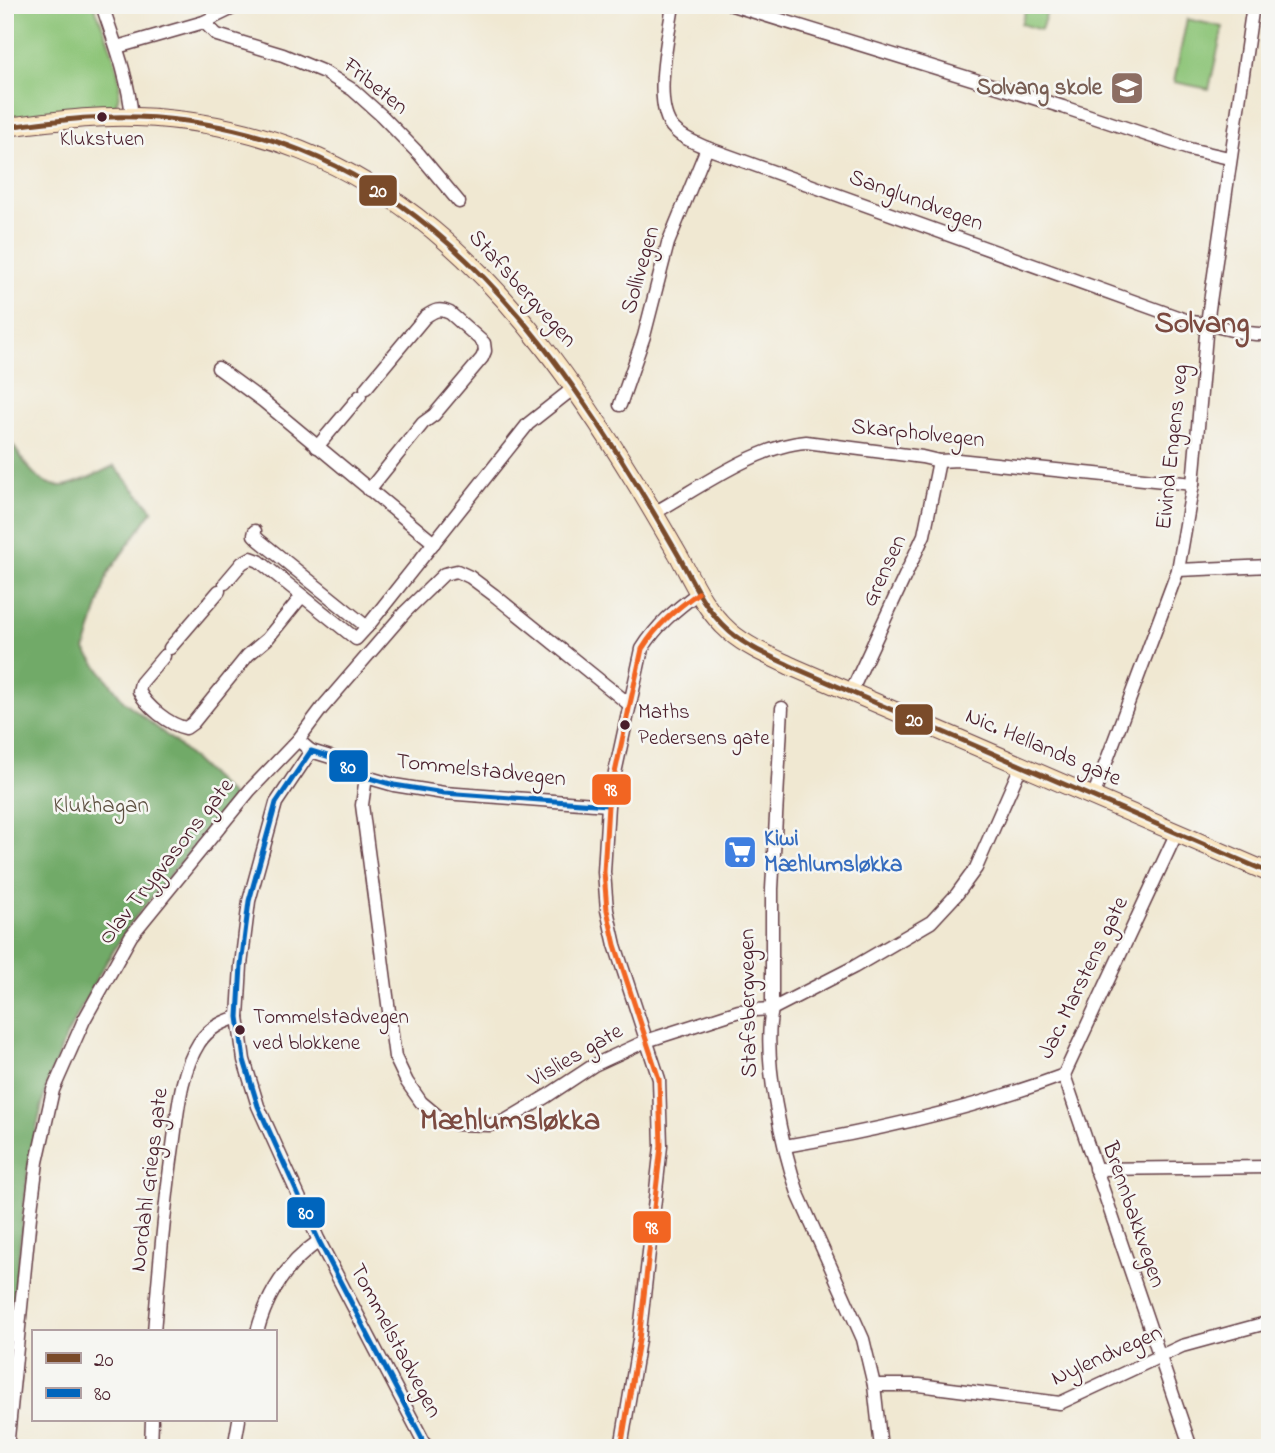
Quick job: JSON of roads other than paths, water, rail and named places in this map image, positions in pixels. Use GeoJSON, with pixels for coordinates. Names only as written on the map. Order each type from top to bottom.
{"type":"FeatureCollection","features":[{"type":"Feature","properties":{"kind":"main road","name":"Stafsbergvegen"},"geometry":{"type":"LineString","coordinates":[[5,127],[53,121],[132,117],[207,123],[269,138],[300,149],[369,185],[422,220],[484,275],[575,387],[654,513],[698,593]]}},
{"type":"Feature","properties":{"kind":"main road","name":"Nic. Hellands gate"},"geometry":{"type":"LineString","coordinates":[[698,593],[715,617],[742,640],[763,653],[1270,873]]}},
{"type":"Feature","properties":{"kind":"street"},"geometry":{"type":"LineString","coordinates":[[102,5],[129,86],[132,117]]}},
{"type":"Feature","properties":{"kind":"street"},"geometry":{"type":"LineString","coordinates":[[117,47],[204,22],[239,5]]}},
{"type":"Feature","properties":{"kind":"street","name":"Sanglundvegen"},"geometry":{"type":"LineString","coordinates":[[673,5],[664,73],[666,116],[674,130],[707,148],[1191,322],[1258,335],[1270,334]]}},
{"type":"Feature","properties":{"kind":"street"},"geometry":{"type":"LineString","coordinates":[[732,5],[1063,107],[1189,149],[1229,158]]}},
{"type":"Feature","properties":{"kind":"street","name":"Eivind Engens veg"},"geometry":{"type":"LineString","coordinates":[[1093,797],[1178,570],[1192,484],[1207,323],[1253,5]]}},
{"type":"Feature","properties":{"kind":"street","name":"Fribeten"},"geometry":{"type":"LineString","coordinates":[[204,22],[217,35],[324,72],[353,90],[401,135],[459,202]]}},
{"type":"Feature","properties":{"kind":"street","name":"Sollivegen"},"geometry":{"type":"LineString","coordinates":[[620,405],[644,336],[668,243],[707,148]]}},
{"type":"Feature","properties":{"kind":"street"},"geometry":{"type":"LineString","coordinates":[[317,447],[425,317],[435,310],[450,313],[484,343],[482,358],[434,415],[423,423],[369,489]]}},
{"type":"Feature","properties":{"kind":"street"},"geometry":{"type":"LineString","coordinates":[[218,368],[263,401],[434,543]]}},
{"type":"Feature","properties":{"kind":"street"},"geometry":{"type":"LineString","coordinates":[[302,596],[186,728],[177,726],[143,699],[139,691],[141,683],[242,563],[251,558],[259,561],[356,639],[528,424],[575,387]]}},
{"type":"Feature","properties":{"kind":"street","name":"Skarpholvegen"},"geometry":{"type":"LineString","coordinates":[[654,513],[755,457],[790,443],[806,442],[939,461],[958,460],[1192,484]]}},
{"type":"Feature","properties":{"kind":"street","name":"Grensen"},"geometry":{"type":"LineString","coordinates":[[851,692],[924,535],[939,461]]}},
{"type":"Feature","properties":{"kind":"street"},"geometry":{"type":"LineString","coordinates":[[255,531],[254,535],[259,540],[367,627]]}},
{"type":"Feature","properties":{"kind":"street"},"geometry":{"type":"LineString","coordinates":[[1178,570],[1270,566]]}},
{"type":"Feature","properties":{"kind":"street","name":"Olav Trygvasons gate"},"geometry":{"type":"LineString","coordinates":[[7,1448],[33,1190],[53,1090],[96,996],[131,936],[250,790],[298,740],[322,708],[405,612],[444,574],[457,571],[494,595],[630,705]]}},
{"type":"Feature","properties":{"kind":"street"},"geometry":{"type":"LineString","coordinates":[[621,1448],[640,1326],[661,1146],[659,1079],[615,945],[607,910],[604,872],[608,805],[642,649],[673,611],[698,593]]}},
{"type":"Feature","properties":{"kind":"street","name":"Stafsbergvegen"},"geometry":{"type":"LineString","coordinates":[[782,708],[772,889],[772,1009],[769,1024],[777,1114],[799,1196],[863,1339],[874,1385],[881,1448]]}},
{"type":"Feature","properties":{"kind":"street"},"geometry":{"type":"LineString","coordinates":[[298,740],[311,751]]}},
{"type":"Feature","properties":{"kind":"street","name":"Tommelstadvegen"},"geometry":{"type":"LineString","coordinates":[[427,1448],[319,1241],[258,1106],[244,1060],[238,1017],[240,965],[249,901],[264,840],[276,803],[311,751],[337,759],[366,777],[394,785],[444,793],[608,805]]}},
{"type":"Feature","properties":{"kind":"street","name":"Vislies gate"},"geometry":{"type":"LineString","coordinates":[[366,777],[362,805],[395,1057],[407,1082],[421,1102],[439,1117],[456,1124],[490,1125],[505,1121],[594,1065],[646,1041],[739,1011],[772,1009],[854,967],[930,922],[957,894],[976,868],[1021,766]]}},
{"type":"Feature","properties":{"kind":"street","name":"Jac. Marstens gate"},"geometry":{"type":"LineString","coordinates":[[785,1146],[852,1135],[955,1111],[1064,1075],[1177,832]]}},
{"type":"Feature","properties":{"kind":"street","name":"Nordahl Griegs gate"},"geometry":{"type":"LineString","coordinates":[[154,1330],[165,1203],[180,1095],[187,1070],[208,1031],[221,1022],[238,1017]]}},
{"type":"Feature","properties":{"kind":"street","name":"Brennbakkvegen"},"geometry":{"type":"LineString","coordinates":[[1064,1075],[1191,1448]]}},
{"type":"Feature","properties":{"kind":"street"},"geometry":{"type":"LineString","coordinates":[[1095,1170],[1270,1167]]}},
{"type":"Feature","properties":{"kind":"street"},"geometry":{"type":"LineString","coordinates":[[258,1330],[274,1288],[308,1248],[319,1241]]}},
{"type":"Feature","properties":{"kind":"street","name":"Nylendvegen"},"geometry":{"type":"LineString","coordinates":[[874,1385],[919,1385],[1060,1403],[1158,1355],[1231,1331],[1270,1322]]}},
{"type":"Feature","properties":{"kind":"street"},"geometry":{"type":"LineString","coordinates":[[151,1448],[152,1422]]}},
{"type":"Feature","properties":{"kind":"street"},"geometry":{"type":"LineString","coordinates":[[234,1448],[239,1422]]}},
{"type":"Feature","properties":{"kind":"place","name":"Solvang skole"},"geometry":{"type":"Point","coordinates":[1127,88]}},
{"type":"Feature","properties":{"kind":"place","name":"Klukstuen"},"geometry":{"type":"Point","coordinates":[102,117]}},
{"type":"Feature","properties":{"kind":"place","name":"Maths Pedersens gate"},"geometry":{"type":"Point","coordinates":[625,725]}},
{"type":"Feature","properties":{"kind":"place","name":"Kiwi Mæhlumsløkka"},"geometry":{"type":"Point","coordinates":[740,852]}},
{"type":"Feature","properties":{"kind":"place","name":"Tommelstadvegen ved blokkene"},"geometry":{"type":"Point","coordinates":[240,1030]}},
{"type":"Feature","properties":{"kind":"district","name":"Solvang"},"geometry":{"type":"Point","coordinates":[1202,325]}},
{"type":"Feature","properties":{"kind":"district","name":"Mæhlumsløkka"},"geometry":{"type":"Point","coordinates":[510,1122]}},
{"type":"Feature","properties":{"kind":"park label","name":"Klukhagan"},"geometry":{"type":"Point","coordinates":[101,806]}}]}
